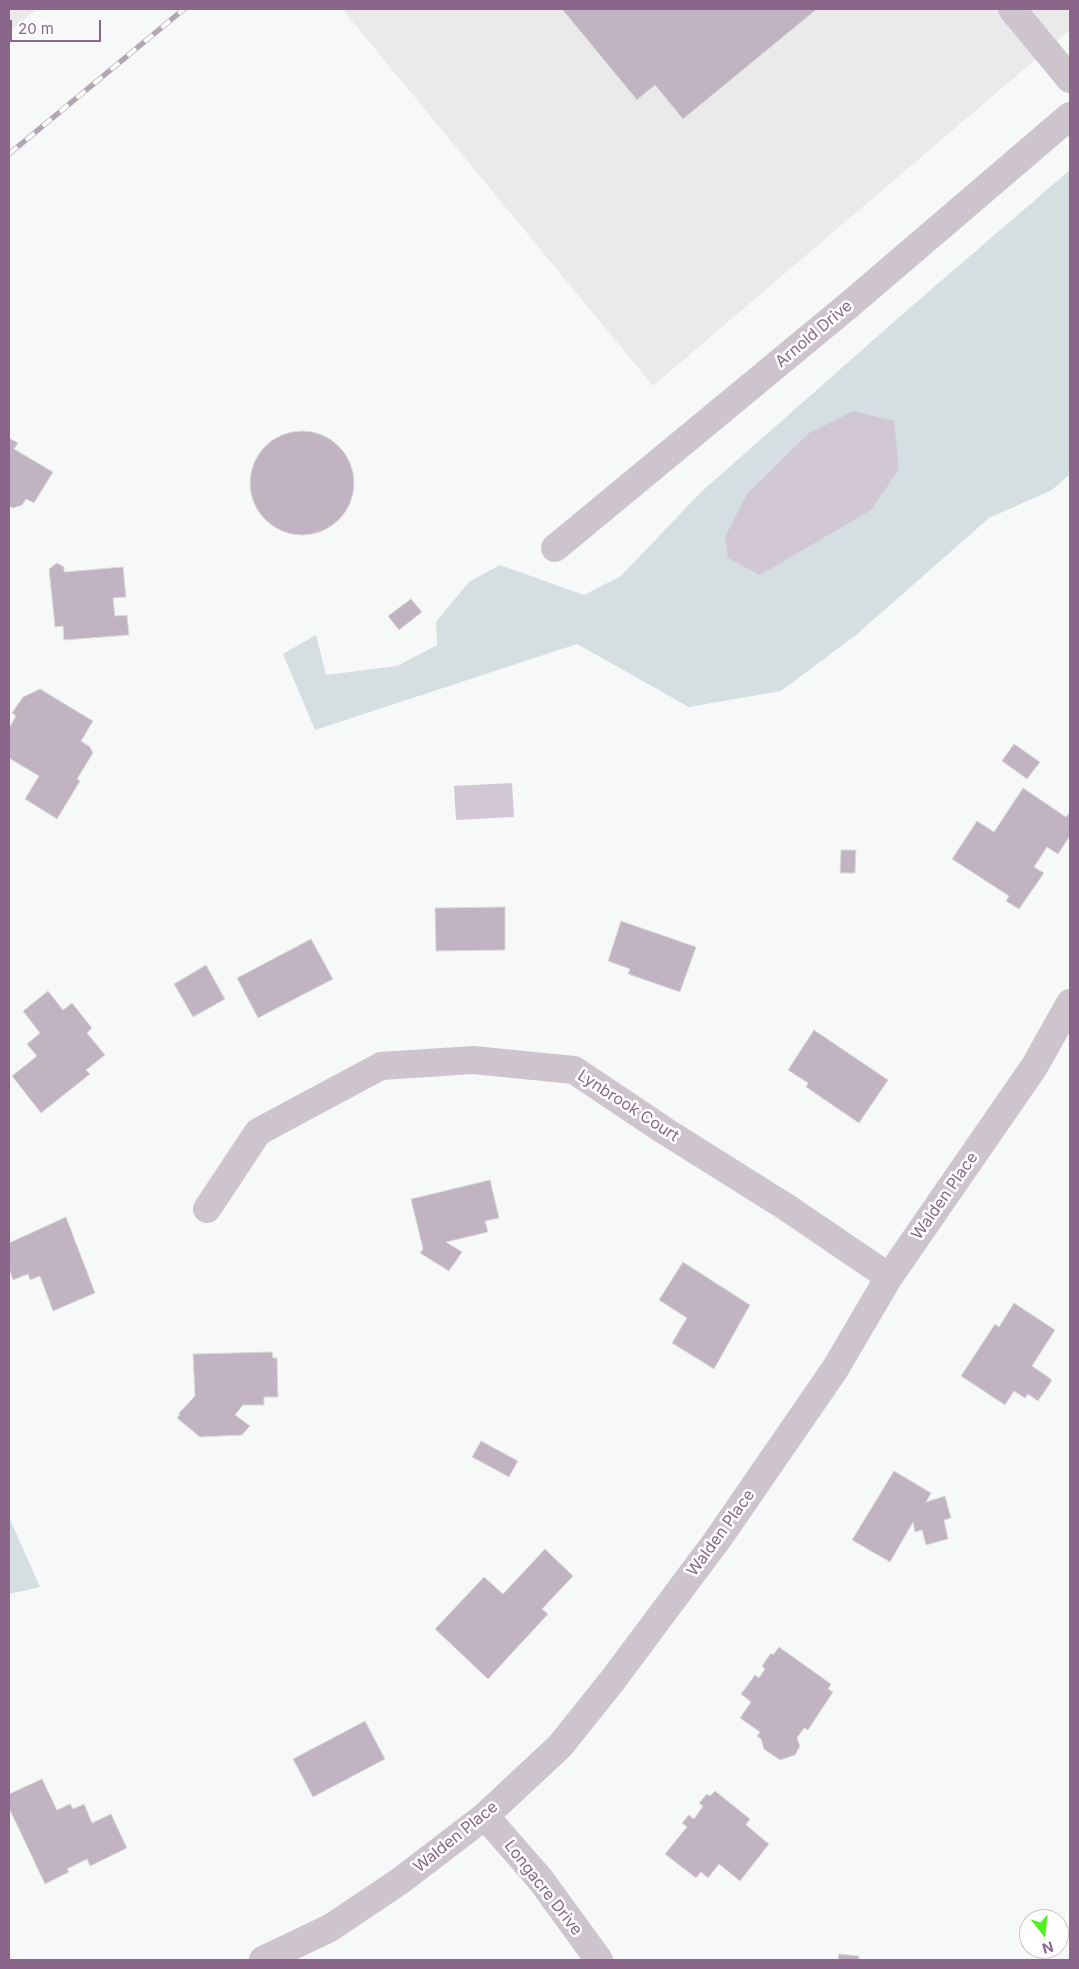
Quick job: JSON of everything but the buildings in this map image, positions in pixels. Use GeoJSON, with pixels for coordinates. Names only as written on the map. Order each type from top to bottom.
{"type":"FeatureCollection","features":[{"type":"Feature","properties":{"kind":"street"},"geometry":{"type":"LineString","coordinates":[[1012,9],[1070,79]]}},
{"type":"Feature","properties":{"kind":"street","name":"Arnold Drive"},"geometry":{"type":"LineString","coordinates":[[555,548],[849,305],[1070,116]]}},
{"type":"Feature","properties":{"kind":"street","name":"Walden Place"},"geometry":{"type":"LineString","coordinates":[[263,1960],[330,1928],[400,1881],[485,1816],[560,1746],[618,1673],[718,1539],[830,1377],[889,1277],[1034,1067],[1070,1003]]}},
{"type":"Feature","properties":{"kind":"street","name":"Lynbrook Court"},"geometry":{"type":"LineString","coordinates":[[206,1209],[258,1132],[380,1066],[474,1060],[556,1068],[574,1070],[665,1131],[786,1207],[889,1277]]}},
{"type":"Feature","properties":{"kind":"street","name":"Longacre Drive"},"geometry":{"type":"LineString","coordinates":[[485,1816],[540,1879],[599,1960]]}},
{"type":"Feature","properties":{"kind":"shaded area"},"geometry":{"type":"Polygon","coordinates":[[[9,9],[37,9],[9,32],[9,9]]]}},
{"type":"Feature","properties":{"kind":"shaded area"},"geometry":{"type":"Polygon","coordinates":[[[342,9],[1070,9],[1070,30],[653,386],[342,9]]]}},
{"type":"Feature","properties":{"kind":"shaded area"},"geometry":{"type":"Polygon","coordinates":[[[1070,170],[1070,474],[1052,490],[989,518],[856,635],[781,691],[689,707],[577,644],[315,730],[283,654],[316,635],[326,675],[397,666],[437,645],[436,622],[469,582],[500,565],[584,595],[621,576],[700,493],[913,305],[1070,170]]]}},
{"type":"Feature","properties":{"kind":"shaded area"},"geometry":{"type":"Polygon","coordinates":[[[854,411],[894,421],[899,469],[871,510],[760,575],[728,558],[725,537],[747,494],[809,433],[854,411]]]}},
{"type":"Feature","properties":{"kind":"shaded area"},"geometry":{"type":"Polygon","coordinates":[[[512,783],[514,817],[456,820],[454,786],[512,783]]]}},
{"type":"Feature","properties":{"kind":"shaded area"},"geometry":{"type":"Polygon","coordinates":[[[9,1517],[40,1587],[9,1594],[9,1517]]]}},
{"type":"Feature","properties":{"kind":"railway"},"geometry":{"type":"LineString","coordinates":[[9,154],[184,9]]}}]}
